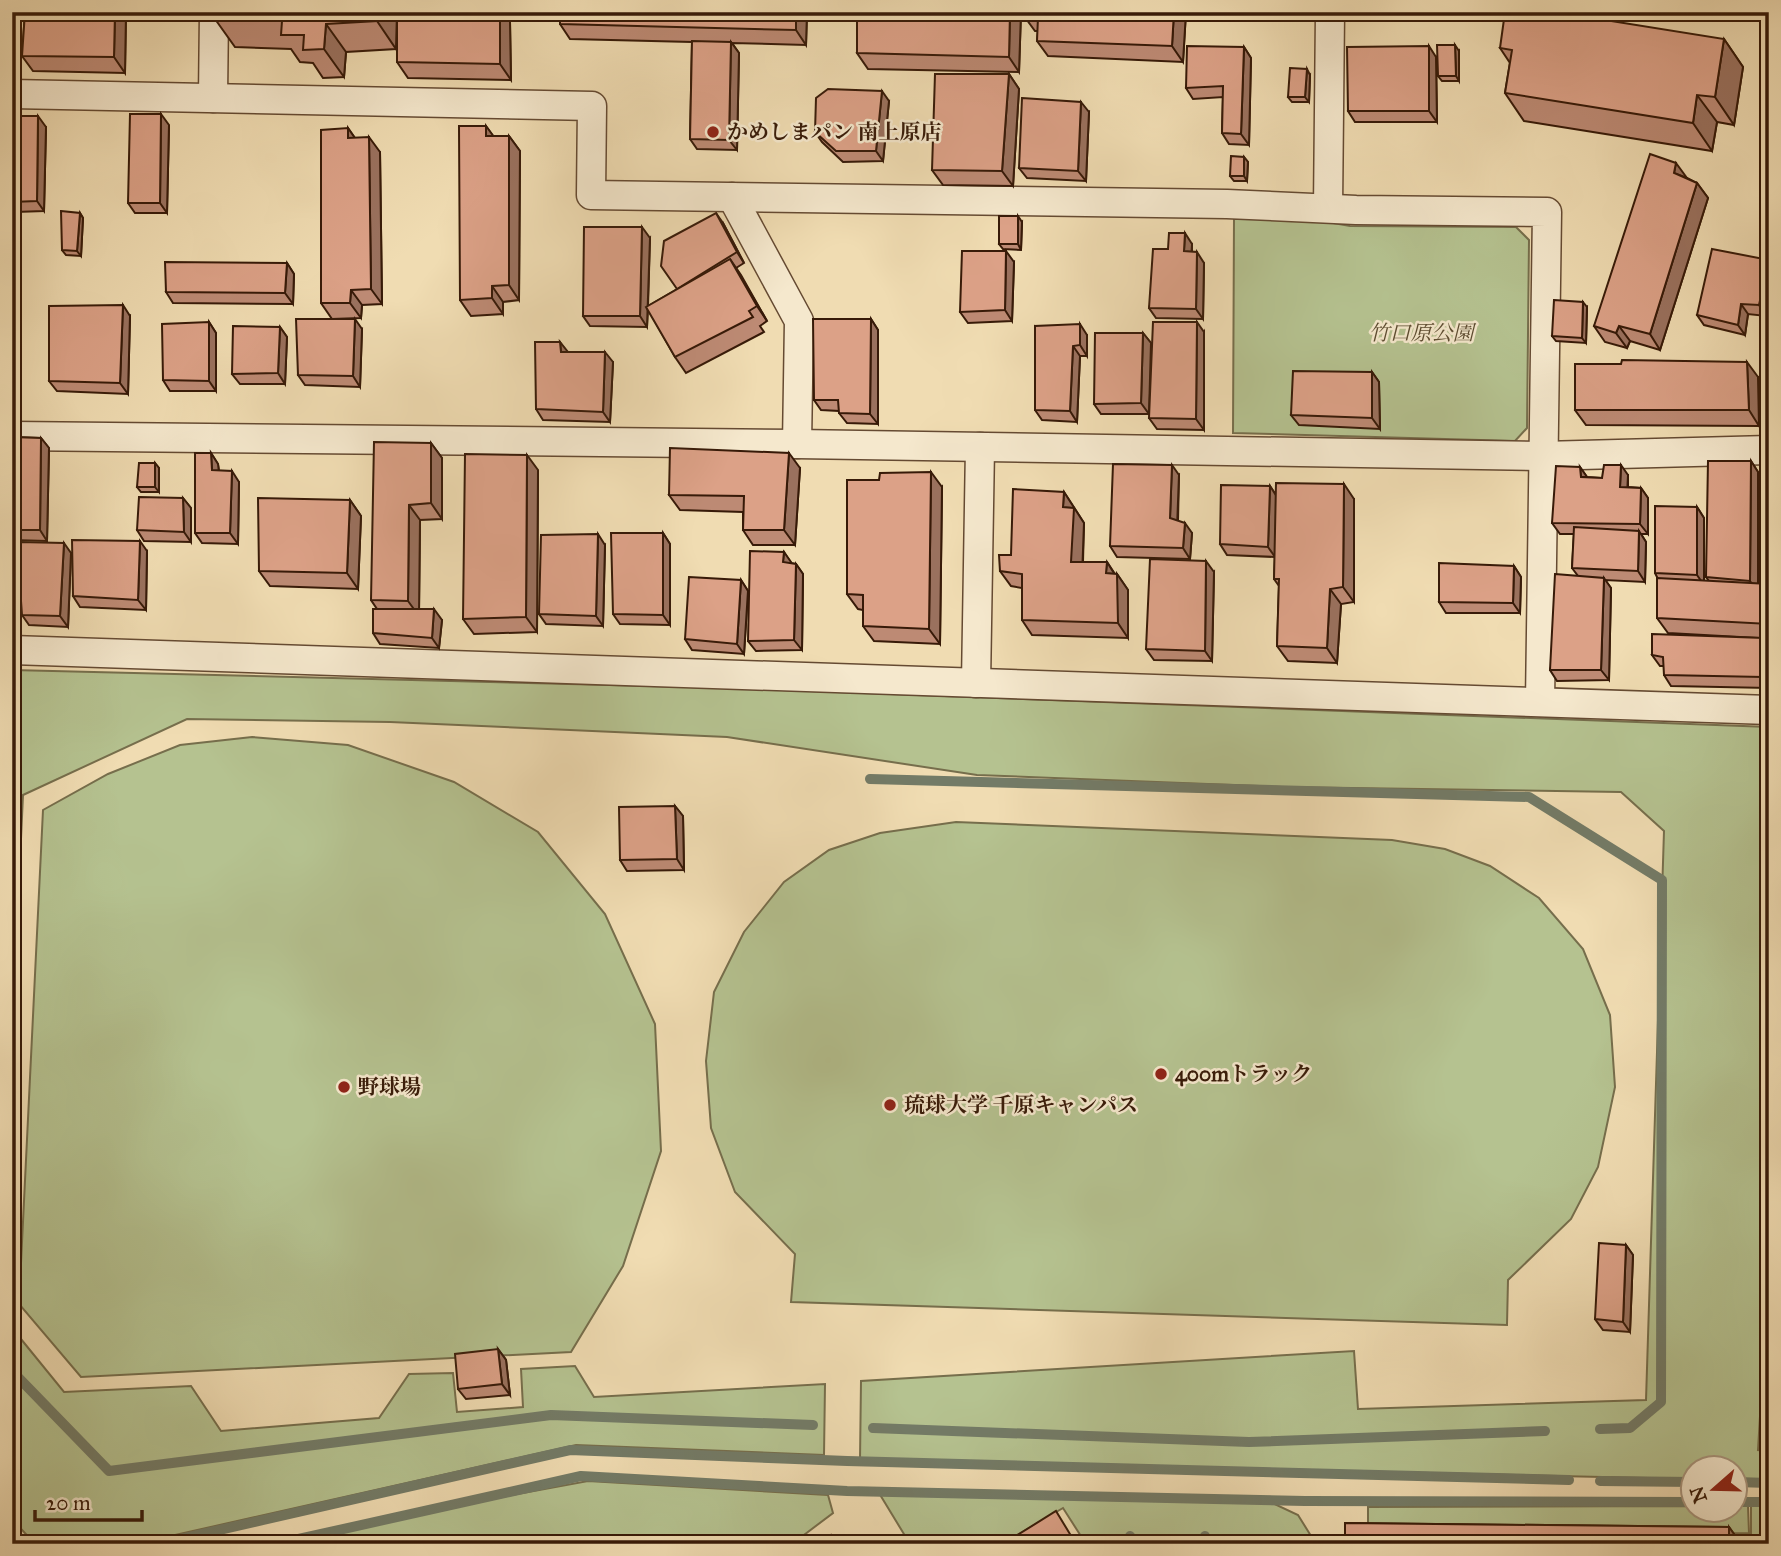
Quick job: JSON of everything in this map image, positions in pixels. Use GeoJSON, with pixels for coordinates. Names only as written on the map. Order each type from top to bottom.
{"type":"FeatureCollection","features":[{"type":"Feature","properties":{"kind":"street"},"geometry":{"type":"LineString","coordinates":[[213,98],[214,12]]}},
{"type":"Feature","properties":{"kind":"street"},"geometry":{"type":"LineString","coordinates":[[1328,208],[1330,12]]}},
{"type":"Feature","properties":{"kind":"street"},"geometry":{"type":"LineString","coordinates":[[12,94],[592,106],[592,195],[1227,204],[1547,212],[1540,702]]}},
{"type":"Feature","properties":{"kind":"street"},"geometry":{"type":"LineString","coordinates":[[732,197],[799,321],[797,444]]}},
{"type":"Feature","properties":{"kind":"street"},"geometry":{"type":"LineString","coordinates":[[12,436],[797,444],[1543,456],[1769,450]]}},
{"type":"Feature","properties":{"kind":"street"},"geometry":{"type":"LineString","coordinates":[[976,682],[980,447]]}},
{"type":"Feature","properties":{"kind":"street"},"geometry":{"type":"LineString","coordinates":[[12,650],[1769,710]]}},
{"type":"Feature","properties":{"kind":"green space","name":"竹口原公園"},"geometry":{"type":"Polygon","coordinates":[[[1234,219],[1311,219],[1350,226],[1516,227],[1529,240],[1527,428],[1515,441],[1233,433],[1234,219]]]}},
{"type":"Feature","properties":{"kind":"green space"},"geometry":{"type":"Polygon","coordinates":[[[12,670],[730,688],[1769,727],[1769,1264],[1758,1450],[1769,1451],[1769,1481],[1750,1480],[1750,1454],[1680,1454],[1680,1479],[860,1460],[861,1381],[1354,1351],[1358,1409],[1646,1400],[1664,831],[1621,792],[1282,787],[977,775],[727,737],[390,722],[187,719],[23,795],[12,1035],[12,670]]]}},
{"type":"Feature","properties":{"kind":"green space","name":"野球場"},"geometry":{"type":"Polygon","coordinates":[[[252,737],[348,745],[454,782],[538,832],[605,914],[655,1024],[661,1151],[623,1266],[571,1352],[81,1377],[19,1304],[43,810],[108,774],[180,745],[252,737]]]}},
{"type":"Feature","properties":{"kind":"green space","name":"400mトラック"},"geometry":{"type":"Polygon","coordinates":[[[956,822],[1392,840],[1445,849],[1490,866],[1539,898],[1583,949],[1610,1015],[1615,1087],[1598,1167],[1571,1219],[1508,1280],[1507,1325],[791,1302],[795,1254],[735,1192],[711,1128],[706,1061],[714,992],[744,932],[784,882],[829,850],[880,833],[956,822]]]}},
{"type":"Feature","properties":{"kind":"green space"},"geometry":{"type":"Polygon","coordinates":[[[12,1328],[64,1392],[191,1386],[221,1431],[379,1418],[409,1374],[453,1373],[457,1412],[523,1407],[521,1369],[575,1366],[594,1397],[825,1384],[824,1455],[576,1445],[135,1544],[35,1544],[12,1519],[12,1328]]]}},
{"type":"Feature","properties":{"kind":"green space"},"geometry":{"type":"Polygon","coordinates":[[[588,1481],[828,1495],[833,1513],[792,1544],[278,1544],[507,1496],[588,1481]]]}},
{"type":"Feature","properties":{"kind":"green space"},"geometry":{"type":"Polygon","coordinates":[[[879,1493],[1268,1501],[1298,1515],[1316,1544],[1086,1544],[1063,1508],[1002,1544],[910,1544],[879,1493]]]}},
{"type":"Feature","properties":{"kind":"green space"},"geometry":{"type":"Polygon","coordinates":[[[1680,1506],[1680,1524],[1749,1524],[1749,1533],[1368,1534],[1368,1507],[1680,1506]]]}},
{"type":"Feature","properties":{"kind":"green space"},"geometry":{"type":"Polygon","coordinates":[[[1751,1506],[1769,1506],[1769,1544],[1751,1544],[1751,1506]]]}},
{"type":"Feature","properties":{"kind":"building"},"geometry":{"type":"Polygon","coordinates":[[[25,12],[115,12],[114,57],[22,56],[25,12]]]}},
{"type":"Feature","properties":{"kind":"building"},"geometry":{"type":"Polygon","coordinates":[[[215,12],[377,12],[377,21],[326,24],[324,49],[303,50],[304,35],[281,35],[282,21],[215,19],[215,12]]]}},
{"type":"Feature","properties":{"kind":"building"},"geometry":{"type":"Polygon","coordinates":[[[397,12],[500,12],[500,64],[397,62],[397,12]]]}},
{"type":"Feature","properties":{"kind":"building"},"geometry":{"type":"Polygon","coordinates":[[[560,12],[796,12],[796,30],[560,24],[560,12]]]}},
{"type":"Feature","properties":{"kind":"building"},"geometry":{"type":"Polygon","coordinates":[[[857,12],[1010,12],[1009,57],[857,53],[857,12]]]}},
{"type":"Feature","properties":{"kind":"building"},"geometry":{"type":"Polygon","coordinates":[[[1024,12],[1174,12],[1172,46],[1037,41],[1038,17],[1024,16],[1024,12]]]}},
{"type":"Feature","properties":{"kind":"building"},"geometry":{"type":"Polygon","coordinates":[[[1505,12],[1555,12],[1724,39],[1715,97],[1697,95],[1693,123],[1505,93],[1512,50],[1500,48],[1505,12]]]}},
{"type":"Feature","properties":{"kind":"building"},"geometry":{"type":"Polygon","coordinates":[[[692,41],[731,42],[729,140],[690,139],[692,41]]]}},
{"type":"Feature","properties":{"kind":"building"},"geometry":{"type":"Polygon","coordinates":[[[1437,45],[1455,45],[1456,76],[1438,76],[1437,45]]]}},
{"type":"Feature","properties":{"kind":"building"},"geometry":{"type":"Polygon","coordinates":[[[1187,46],[1244,47],[1241,134],[1222,133],[1223,86],[1186,88],[1187,46]]]}},
{"type":"Feature","properties":{"kind":"building"},"geometry":{"type":"Polygon","coordinates":[[[1429,46],[1429,111],[1348,111],[1347,47],[1429,46]]]}},
{"type":"Feature","properties":{"kind":"building"},"geometry":{"type":"Polygon","coordinates":[[[1290,68],[1307,69],[1305,97],[1288,97],[1290,68]]]}},
{"type":"Feature","properties":{"kind":"building"},"geometry":{"type":"Polygon","coordinates":[[[935,74],[1009,74],[1002,171],[932,170],[935,74]]]}},
{"type":"Feature","properties":{"kind":"building"},"geometry":{"type":"Polygon","coordinates":[[[828,89],[882,91],[876,151],[836,151],[815,132],[816,98],[828,89]]]}},
{"type":"Feature","properties":{"kind":"building"},"geometry":{"type":"Polygon","coordinates":[[[1022,98],[1081,102],[1078,171],[1019,168],[1022,98]]]}},
{"type":"Feature","properties":{"kind":"building"},"geometry":{"type":"Polygon","coordinates":[[[130,114],[161,114],[160,203],[128,203],[130,114]]]}},
{"type":"Feature","properties":{"kind":"building"},"geometry":{"type":"Polygon","coordinates":[[[12,116],[38,116],[37,201],[12,202],[12,116]]]}},
{"type":"Feature","properties":{"kind":"building"},"geometry":{"type":"Polygon","coordinates":[[[459,126],[486,126],[486,136],[509,136],[509,285],[492,286],[492,298],[460,300],[459,126]]]}},
{"type":"Feature","properties":{"kind":"building"},"geometry":{"type":"Polygon","coordinates":[[[348,128],[348,138],[369,137],[371,289],[351,290],[350,303],[321,303],[321,130],[348,128]]]}},
{"type":"Feature","properties":{"kind":"building"},"geometry":{"type":"Polygon","coordinates":[[[1650,154],[1676,163],[1674,173],[1697,183],[1650,334],[1619,326],[1616,333],[1594,326],[1650,154]]]}},
{"type":"Feature","properties":{"kind":"building"},"geometry":{"type":"Polygon","coordinates":[[[1231,156],[1244,157],[1244,176],[1230,176],[1231,156]]]}},
{"type":"Feature","properties":{"kind":"building"},"geometry":{"type":"Polygon","coordinates":[[[61,211],[80,213],[77,251],[62,250],[61,211]]]}},
{"type":"Feature","properties":{"kind":"building"},"geometry":{"type":"Polygon","coordinates":[[[716,213],[737,252],[677,289],[661,266],[664,241],[716,213]]]}},
{"type":"Feature","properties":{"kind":"building"},"geometry":{"type":"Polygon","coordinates":[[[999,216],[1018,216],[1018,244],[999,244],[999,216]]]}},
{"type":"Feature","properties":{"kind":"building"},"geometry":{"type":"Polygon","coordinates":[[[584,227],[642,227],[640,316],[583,316],[584,227]]]}},
{"type":"Feature","properties":{"kind":"building"},"geometry":{"type":"Polygon","coordinates":[[[1169,233],[1185,233],[1184,251],[1197,252],[1196,309],[1149,308],[1153,249],[1168,249],[1169,233]]]}},
{"type":"Feature","properties":{"kind":"building"},"geometry":{"type":"Polygon","coordinates":[[[1712,249],[1769,260],[1759,305],[1741,304],[1738,325],[1697,315],[1712,249]]]}},
{"type":"Feature","properties":{"kind":"building"},"geometry":{"type":"Polygon","coordinates":[[[962,251],[1006,251],[1005,310],[960,312],[962,251]]]}},
{"type":"Feature","properties":{"kind":"building"},"geometry":{"type":"Polygon","coordinates":[[[730,259],[757,306],[749,311],[753,317],[675,357],[646,307],[730,259]]]}},
{"type":"Feature","properties":{"kind":"building"},"geometry":{"type":"Polygon","coordinates":[[[165,262],[287,263],[285,293],[166,292],[165,262]]]}},
{"type":"Feature","properties":{"kind":"building"},"geometry":{"type":"Polygon","coordinates":[[[1554,300],[1583,302],[1582,338],[1552,336],[1554,300]]]}},
{"type":"Feature","properties":{"kind":"building"},"geometry":{"type":"Polygon","coordinates":[[[123,305],[120,383],[49,381],[49,306],[123,305]]]}},
{"type":"Feature","properties":{"kind":"building"},"geometry":{"type":"Polygon","coordinates":[[[296,319],[355,319],[353,376],[298,375],[296,319]]]}},
{"type":"Feature","properties":{"kind":"building"},"geometry":{"type":"Polygon","coordinates":[[[813,319],[871,319],[870,414],[839,413],[838,400],[814,400],[813,319]]]}},
{"type":"Feature","properties":{"kind":"building"},"geometry":{"type":"Polygon","coordinates":[[[209,322],[209,381],[163,380],[162,324],[209,322]]]}},
{"type":"Feature","properties":{"kind":"building"},"geometry":{"type":"Polygon","coordinates":[[[1153,322],[1197,322],[1196,419],[1149,418],[1153,322]]]}},
{"type":"Feature","properties":{"kind":"building"},"geometry":{"type":"Polygon","coordinates":[[[1080,324],[1080,345],[1073,346],[1070,411],[1035,410],[1035,326],[1080,324]]]}},
{"type":"Feature","properties":{"kind":"building"},"geometry":{"type":"Polygon","coordinates":[[[233,326],[280,327],[278,373],[232,374],[233,326]]]}},
{"type":"Feature","properties":{"kind":"building"},"geometry":{"type":"Polygon","coordinates":[[[1095,333],[1143,333],[1141,403],[1094,404],[1095,333]]]}},
{"type":"Feature","properties":{"kind":"building"},"geometry":{"type":"Polygon","coordinates":[[[535,342],[560,342],[561,352],[605,352],[603,412],[536,409],[535,342]]]}},
{"type":"Feature","properties":{"kind":"building"},"geometry":{"type":"Polygon","coordinates":[[[1622,360],[1747,362],[1749,410],[1575,410],[1575,364],[1621,364],[1622,360]]]}},
{"type":"Feature","properties":{"kind":"building"},"geometry":{"type":"Polygon","coordinates":[[[1293,371],[1372,372],[1372,418],[1291,415],[1293,371]]]}},
{"type":"Feature","properties":{"kind":"building"},"geometry":{"type":"Polygon","coordinates":[[[12,437],[41,438],[40,530],[12,530],[12,437]]]}},
{"type":"Feature","properties":{"kind":"building"},"geometry":{"type":"Polygon","coordinates":[[[374,442],[431,443],[431,503],[409,505],[408,601],[371,600],[374,442]]]}},
{"type":"Feature","properties":{"kind":"building"},"geometry":{"type":"Polygon","coordinates":[[[670,448],[789,453],[784,530],[743,530],[744,496],[669,495],[670,448]]]}},
{"type":"Feature","properties":{"kind":"building"},"geometry":{"type":"Polygon","coordinates":[[[195,453],[211,453],[212,470],[232,471],[230,533],[195,533],[195,453]]]}},
{"type":"Feature","properties":{"kind":"building"},"geometry":{"type":"Polygon","coordinates":[[[465,454],[527,455],[526,617],[463,619],[465,454]]]}},
{"type":"Feature","properties":{"kind":"building"},"geometry":{"type":"Polygon","coordinates":[[[1708,461],[1751,461],[1750,581],[1706,577],[1708,461]]]}},
{"type":"Feature","properties":{"kind":"building"},"geometry":{"type":"Polygon","coordinates":[[[139,463],[155,463],[155,487],[137,487],[139,463]]]}},
{"type":"Feature","properties":{"kind":"building"},"geometry":{"type":"Polygon","coordinates":[[[1113,464],[1172,465],[1170,518],[1185,523],[1183,548],[1110,546],[1113,464]]]}},
{"type":"Feature","properties":{"kind":"building"},"geometry":{"type":"Polygon","coordinates":[[[1604,465],[1621,465],[1620,487],[1641,488],[1640,524],[1552,523],[1556,466],[1580,467],[1581,477],[1602,478],[1604,465]]]}},
{"type":"Feature","properties":{"kind":"building"},"geometry":{"type":"Polygon","coordinates":[[[931,472],[929,629],[863,626],[863,595],[847,594],[847,480],[879,480],[880,473],[931,472]]]}},
{"type":"Feature","properties":{"kind":"building"},"geometry":{"type":"Polygon","coordinates":[[[1276,483],[1344,484],[1343,587],[1330,589],[1327,648],[1277,646],[1279,579],[1274,579],[1276,483]]]}},
{"type":"Feature","properties":{"kind":"building"},"geometry":{"type":"Polygon","coordinates":[[[1221,485],[1270,486],[1268,547],[1220,544],[1221,485]]]}},
{"type":"Feature","properties":{"kind":"building"},"geometry":{"type":"Polygon","coordinates":[[[1013,489],[1064,492],[1063,507],[1074,508],[1071,562],[1107,562],[1106,573],[1117,574],[1118,623],[1022,620],[1022,574],[1000,571],[999,555],[1011,555],[1013,489]]]}},
{"type":"Feature","properties":{"kind":"building"},"geometry":{"type":"Polygon","coordinates":[[[139,497],[183,498],[184,532],[137,530],[139,497]]]}},
{"type":"Feature","properties":{"kind":"building"},"geometry":{"type":"Polygon","coordinates":[[[258,498],[350,500],[347,573],[259,571],[258,498]]]}},
{"type":"Feature","properties":{"kind":"building"},"geometry":{"type":"Polygon","coordinates":[[[1655,506],[1697,507],[1697,575],[1655,573],[1655,506]]]}},
{"type":"Feature","properties":{"kind":"building"},"geometry":{"type":"Polygon","coordinates":[[[1574,527],[1639,531],[1638,571],[1572,568],[1574,527]]]}},
{"type":"Feature","properties":{"kind":"building"},"geometry":{"type":"Polygon","coordinates":[[[611,533],[663,533],[663,615],[613,614],[611,533]]]}},
{"type":"Feature","properties":{"kind":"building"},"geometry":{"type":"Polygon","coordinates":[[[598,534],[596,616],[539,614],[541,535],[598,534]]]}},
{"type":"Feature","properties":{"kind":"building"},"geometry":{"type":"Polygon","coordinates":[[[72,540],[140,541],[138,600],[73,596],[72,540]]]}},
{"type":"Feature","properties":{"kind":"building"},"geometry":{"type":"Polygon","coordinates":[[[19,542],[64,543],[60,616],[22,615],[20,587],[12,587],[12,548],[19,548],[19,542]]]}},
{"type":"Feature","properties":{"kind":"building"},"geometry":{"type":"Polygon","coordinates":[[[750,551],[784,552],[783,562],[796,564],[794,640],[748,641],[750,551]]]}},
{"type":"Feature","properties":{"kind":"building"},"geometry":{"type":"Polygon","coordinates":[[[1150,559],[1206,561],[1205,651],[1146,649],[1150,559]]]}},
{"type":"Feature","properties":{"kind":"building"},"geometry":{"type":"Polygon","coordinates":[[[1439,563],[1514,566],[1513,603],[1439,602],[1439,563]]]}},
{"type":"Feature","properties":{"kind":"building"},"geometry":{"type":"Polygon","coordinates":[[[1555,574],[1604,578],[1601,670],[1550,670],[1555,574]]]}},
{"type":"Feature","properties":{"kind":"building"},"geometry":{"type":"Polygon","coordinates":[[[689,577],[741,580],[737,644],[685,639],[689,577]]]}},
{"type":"Feature","properties":{"kind":"building"},"geometry":{"type":"Polygon","coordinates":[[[1657,578],[1769,584],[1769,624],[1657,618],[1657,578]]]}},
{"type":"Feature","properties":{"kind":"building"},"geometry":{"type":"Polygon","coordinates":[[[373,609],[434,609],[432,638],[373,633],[373,609]]]}},
{"type":"Feature","properties":{"kind":"building"},"geometry":{"type":"Polygon","coordinates":[[[1652,634],[1764,638],[1763,677],[1664,675],[1663,657],[1652,655],[1652,634]]]}},
{"type":"Feature","properties":{"kind":"building"},"geometry":{"type":"Polygon","coordinates":[[[675,806],[677,859],[620,860],[619,807],[675,806]]]}},
{"type":"Feature","properties":{"kind":"building"},"geometry":{"type":"Polygon","coordinates":[[[1599,1243],[1626,1245],[1623,1322],[1595,1319],[1599,1243]]]}},
{"type":"Feature","properties":{"kind":"building"},"geometry":{"type":"Polygon","coordinates":[[[498,1349],[502,1384],[458,1389],[455,1354],[498,1349]]]}},
{"type":"Feature","properties":{"kind":"building"},"geometry":{"type":"Polygon","coordinates":[[[1056,1511],[1076,1544],[1003,1544],[1056,1511]]]}},
{"type":"Feature","properties":{"kind":"building"},"geometry":{"type":"Polygon","coordinates":[[[1345,1523],[1729,1527],[1729,1544],[1700,1544],[1700,1541],[1431,1538],[1431,1544],[1345,1544],[1345,1523]]]}},
{"type":"Feature","properties":{"kind":"building"},"geometry":{"type":"Polygon","coordinates":[[[831,1535],[836,1544],[817,1544],[831,1535]]]}},
{"type":"Feature","properties":{"kind":"waterway"},"geometry":{"type":"LineString","coordinates":[[870,779],[1529,797],[1662,880],[1661,1402],[1630,1428],[1600,1429]]}},
{"type":"Feature","properties":{"kind":"waterway"},"geometry":{"type":"LineString","coordinates":[[12,1371],[109,1471],[551,1415],[813,1425]]}},
{"type":"Feature","properties":{"kind":"waterway"},"geometry":{"type":"LineString","coordinates":[[873,1428],[1249,1442],[1545,1431]]}},
{"type":"Feature","properties":{"kind":"waterway"},"geometry":{"type":"LineString","coordinates":[[162,1543],[570,1450],[847,1461],[1569,1480]]}},
{"type":"Feature","properties":{"kind":"waterway"},"geometry":{"type":"LineString","coordinates":[[276,1544],[581,1476],[847,1491],[1305,1501],[1680,1502]]}},
{"type":"Feature","properties":{"kind":"waterway"},"geometry":{"type":"LineString","coordinates":[[1600,1481],[1680,1482]]}},
{"type":"Feature","properties":{"kind":"waterway"},"geometry":{"type":"LineString","coordinates":[[1750,1482],[1769,1483]]}},
{"type":"Feature","properties":{"kind":"waterway"},"geometry":{"type":"LineString","coordinates":[[1750,1502],[1769,1502]]}},
{"type":"Feature","properties":{"kind":"waterway"},"geometry":{"type":"LineString","coordinates":[[1130,1536],[1136,1544]]}},
{"type":"Feature","properties":{"kind":"waterway"},"geometry":{"type":"LineString","coordinates":[[1201,1544],[1205,1536]]}},
{"type":"Feature","properties":{"kind":"place","name":"かめしまパン 南上原店"},"geometry":{"type":"Point","coordinates":[713,132]}},
{"type":"Feature","properties":{"kind":"place","name":"400mトラック"},"geometry":{"type":"Point","coordinates":[1161,1074]}},
{"type":"Feature","properties":{"kind":"place","name":"野球場"},"geometry":{"type":"Point","coordinates":[344,1087]}},
{"type":"Feature","properties":{"kind":"place","name":"琉球大学 千原キャンパス"},"geometry":{"type":"Point","coordinates":[890,1105]}}]}
